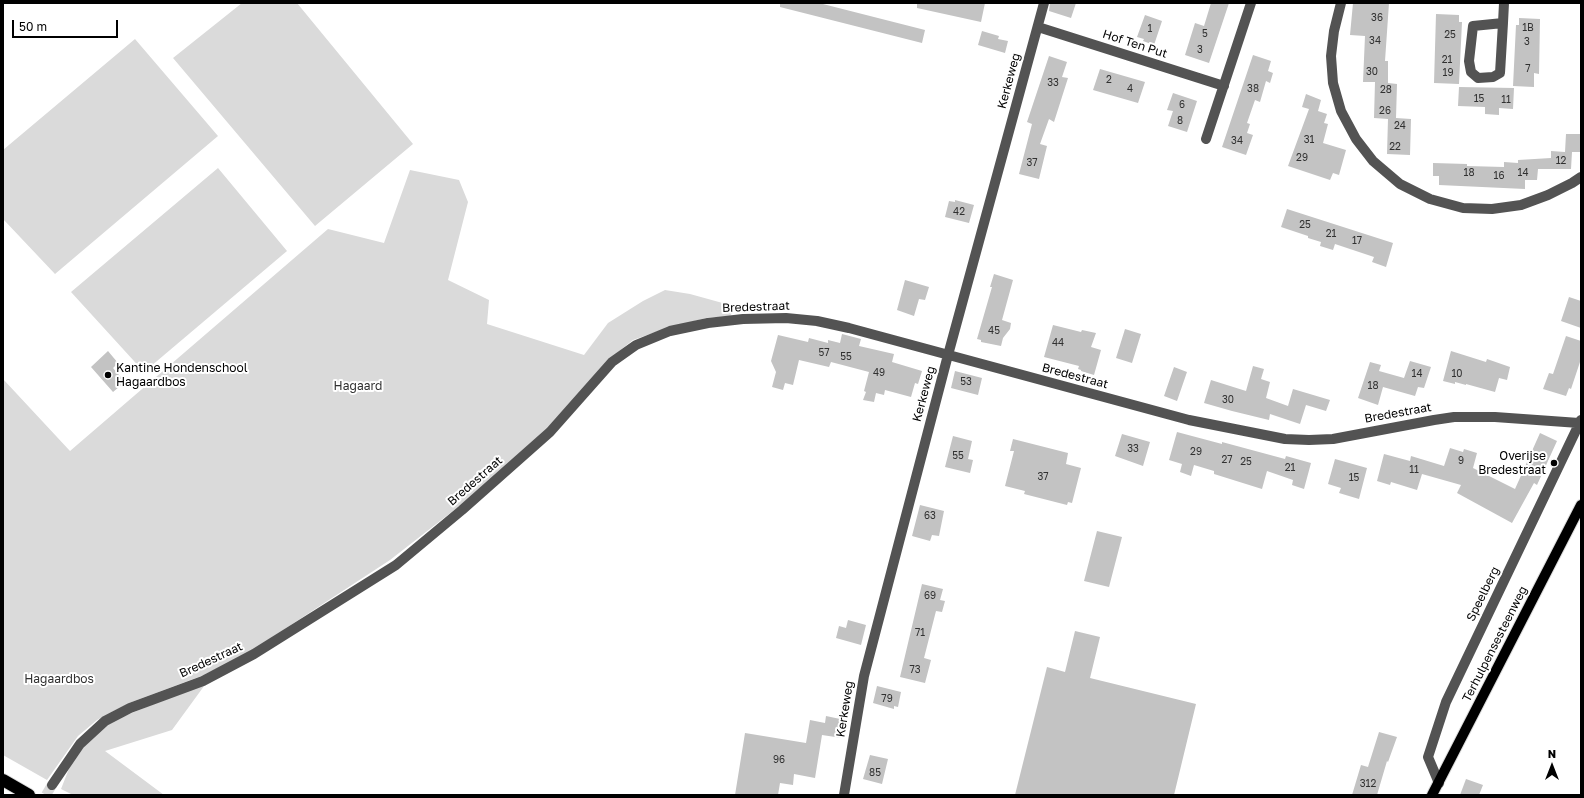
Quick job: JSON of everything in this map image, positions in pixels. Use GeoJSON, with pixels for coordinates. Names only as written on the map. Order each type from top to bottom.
{"type":"FeatureCollection","features":[{"type":"Feature","properties":{"kind":"highway"},"geometry":{"type":"LineString","coordinates":[[3,780],[29,795]]}},
{"type":"Feature","properties":{"kind":"main road","name":"Terhulpensesteenweg"},"geometry":{"type":"LineString","coordinates":[[1432,795],[1581,505]]}},
{"type":"Feature","properties":{"kind":"street","name":"Kerkeweg"},"geometry":{"type":"LineString","coordinates":[[844,795],[864,676],[948,355],[1044,3]]}},
{"type":"Feature","properties":{"kind":"street"},"geometry":{"type":"LineString","coordinates":[[1206,139],[1251,3]]}},
{"type":"Feature","properties":{"kind":"street"},"geometry":{"type":"LineString","coordinates":[[1341,3],[1334,31],[1331,56],[1333,83],[1342,111],[1356,139],[1373,162],[1400,184],[1430,199],[1443,203],[1463,208],[1492,209],[1528,203],[1548,195],[1581,177]]}},
{"type":"Feature","properties":{"kind":"street"},"geometry":{"type":"LineString","coordinates":[[1503,23],[1473,26],[1469,61],[1471,72],[1478,78],[1493,77],[1500,73],[1503,23],[1504,3]]}},
{"type":"Feature","properties":{"kind":"street","name":"Hof Ten Put"},"geometry":{"type":"LineString","coordinates":[[1038,27],[1224,86]]}},
{"type":"Feature","properties":{"kind":"street","name":"Bredestraat"},"geometry":{"type":"LineString","coordinates":[[52,785],[66,762],[80,744],[105,721],[130,708],[203,681],[254,654],[396,565],[462,510],[550,432],[612,362],[636,345],[670,331],[708,323],[743,319],[786,318],[817,320],[1189,420],[1285,439],[1333,439],[1454,417],[1495,417],[1580,422]]}},
{"type":"Feature","properties":{"kind":"street","name":"Speelberg"},"geometry":{"type":"LineString","coordinates":[[1439,783],[1428,757],[1446,702],[1580,422]]}},
{"type":"Feature","properties":{"kind":"green space"},"geometry":{"type":"Polygon","coordinates":[[[242,3],[297,3],[413,144],[315,226],[173,58],[242,3]]]}},
{"type":"Feature","properties":{"kind":"green space"},"geometry":{"type":"Polygon","coordinates":[[[135,39],[218,136],[55,274],[3,219],[3,150],[135,39]]]}},
{"type":"Feature","properties":{"kind":"green space"},"geometry":{"type":"Polygon","coordinates":[[[218,168],[287,251],[144,372],[71,292],[218,168]]]}},
{"type":"Feature","properties":{"kind":"green space","name":"Hagaard"},"geometry":{"type":"Polygon","coordinates":[[[410,170],[459,180],[468,202],[448,280],[489,300],[487,324],[584,355],[608,323],[643,301],[665,290],[690,294],[737,307],[730,316],[706,318],[667,328],[633,340],[608,360],[548,429],[458,507],[390,560],[251,651],[204,675],[129,703],[97,720],[78,736],[47,780],[3,755],[3,379],[70,451],[328,229],[384,243],[410,170]]]}},
{"type":"Feature","properties":{"kind":"green space"},"geometry":{"type":"Polygon","coordinates":[[[207,682],[172,730],[105,751],[164,795],[73,795],[61,789],[72,761],[94,734],[110,722],[207,682]]]}},
{"type":"Feature","properties":{"kind":"building"},"geometry":{"type":"Polygon","coordinates":[[[780,3],[819,3],[925,30],[922,43],[780,7],[780,3]]]}},
{"type":"Feature","properties":{"kind":"building"},"geometry":{"type":"Polygon","coordinates":[[[917,3],[985,3],[981,22],[917,8],[917,3]]]}},
{"type":"Feature","properties":{"kind":"building"},"geometry":{"type":"Polygon","coordinates":[[[1050,3],[1076,3],[1071,18],[1049,11],[1050,3]]]}},
{"type":"Feature","properties":{"kind":"building"},"geometry":{"type":"Polygon","coordinates":[[[1211,3],[1229,3],[1209,63],[1185,55],[1195,23],[1204,26],[1211,3]]]}},
{"type":"Feature","properties":{"kind":"building"},"geometry":{"type":"Polygon","coordinates":[[[1353,3],[1389,3],[1385,61],[1388,61],[1388,83],[1397,84],[1396,118],[1411,119],[1410,155],[1387,154],[1388,119],[1374,118],[1375,82],[1363,82],[1365,36],[1350,35],[1353,3]]]}},
{"type":"Feature","properties":{"kind":"building"},"geometry":{"type":"Polygon","coordinates":[[[1436,14],[1459,15],[1459,22],[1462,22],[1459,84],[1434,83],[1436,14]]]}},
{"type":"Feature","properties":{"kind":"building"},"geometry":{"type":"Polygon","coordinates":[[[1145,15],[1162,21],[1154,45],[1137,37],[1145,15]]]}},
{"type":"Feature","properties":{"kind":"building"},"geometry":{"type":"Polygon","coordinates":[[[1519,18],[1540,19],[1539,74],[1534,73],[1534,87],[1513,86],[1516,25],[1519,25],[1519,18]]]}},
{"type":"Feature","properties":{"kind":"building"},"geometry":{"type":"Polygon","coordinates":[[[982,31],[999,36],[998,39],[1008,41],[1005,53],[978,45],[982,31]]]}},
{"type":"Feature","properties":{"kind":"building"},"geometry":{"type":"Polygon","coordinates":[[[1253,55],[1271,61],[1268,71],[1273,73],[1270,83],[1266,81],[1260,102],[1255,100],[1247,123],[1250,124],[1247,133],[1253,135],[1246,155],[1222,147],[1253,55]]]}},
{"type":"Feature","properties":{"kind":"building"},"geometry":{"type":"Polygon","coordinates":[[[1049,56],[1067,62],[1062,77],[1068,78],[1054,122],[1049,119],[1040,144],[1047,146],[1039,179],[1019,174],[1032,124],[1027,122],[1049,56]]]}},
{"type":"Feature","properties":{"kind":"building"},"geometry":{"type":"Polygon","coordinates":[[[1100,69],[1145,82],[1138,103],[1093,90],[1100,69]]]}},
{"type":"Feature","properties":{"kind":"building"},"geometry":{"type":"Polygon","coordinates":[[[1459,87],[1514,88],[1513,109],[1499,108],[1499,115],[1485,114],[1485,107],[1458,106],[1459,87]]]}},
{"type":"Feature","properties":{"kind":"building"},"geometry":{"type":"Polygon","coordinates":[[[1173,93],[1197,101],[1187,132],[1168,126],[1173,111],[1167,110],[1173,93]]]}},
{"type":"Feature","properties":{"kind":"building"},"geometry":{"type":"Polygon","coordinates":[[[1306,94],[1321,100],[1318,111],[1327,114],[1324,123],[1328,124],[1323,143],[1346,150],[1339,175],[1333,173],[1330,180],[1288,166],[1309,109],[1302,107],[1306,94]]]}},
{"type":"Feature","properties":{"kind":"building"},"geometry":{"type":"Polygon","coordinates":[[[1566,134],[1581,134],[1581,152],[1572,152],[1571,169],[1538,169],[1537,180],[1525,180],[1525,189],[1439,185],[1439,176],[1433,176],[1433,163],[1504,167],[1504,162],[1518,163],[1518,160],[1551,158],[1551,151],[1565,152],[1566,134]]]}},
{"type":"Feature","properties":{"kind":"building"},"geometry":{"type":"Polygon","coordinates":[[[955,200],[974,205],[969,223],[945,217],[949,201],[955,202],[955,200]]]}},
{"type":"Feature","properties":{"kind":"building"},"geometry":{"type":"Polygon","coordinates":[[[1287,209],[1393,243],[1386,267],[1372,262],[1374,257],[1335,244],[1333,250],[1320,246],[1321,242],[1281,227],[1287,209]]]}},
{"type":"Feature","properties":{"kind":"building"},"geometry":{"type":"Polygon","coordinates":[[[994,274],[1013,280],[1002,320],[1011,323],[1010,329],[1003,338],[1001,346],[981,342],[981,340],[977,339],[992,287],[990,287],[994,274]]]}},
{"type":"Feature","properties":{"kind":"building"},"geometry":{"type":"Polygon","coordinates":[[[905,280],[929,287],[925,300],[919,299],[914,316],[897,310],[905,280]]]}},
{"type":"Feature","properties":{"kind":"building"},"geometry":{"type":"Polygon","coordinates":[[[1569,297],[1581,301],[1581,328],[1561,321],[1569,297]]]}},
{"type":"Feature","properties":{"kind":"building"},"geometry":{"type":"Polygon","coordinates":[[[1053,325],[1081,332],[1082,330],[1096,333],[1091,347],[1101,350],[1094,375],[1081,371],[1078,369],[1079,366],[1044,357],[1053,325]]]}},
{"type":"Feature","properties":{"kind":"building"},"geometry":{"type":"Polygon","coordinates":[[[1125,329],[1141,334],[1132,363],[1116,358],[1125,329]]]}},
{"type":"Feature","properties":{"kind":"building"},"geometry":{"type":"Polygon","coordinates":[[[842,334],[861,339],[859,346],[894,354],[892,362],[922,371],[918,384],[915,383],[911,397],[885,390],[884,395],[876,393],[874,402],[863,400],[866,392],[864,391],[869,372],[831,362],[829,367],[799,360],[793,385],[785,383],[783,390],[772,387],[776,372],[771,361],[778,335],[808,342],[809,338],[828,343],[828,340],[840,343],[842,334]]]}},
{"type":"Feature","properties":{"kind":"building"},"geometry":{"type":"Polygon","coordinates":[[[1566,336],[1581,341],[1581,359],[1571,389],[1569,388],[1566,396],[1543,389],[1549,373],[1553,374],[1566,336]]]}},
{"type":"Feature","properties":{"kind":"building","name":"Kantine Hondenschool Hagaardbos"},"geometry":{"type":"Polygon","coordinates":[[[108,351],[118,363],[113,368],[125,382],[113,392],[91,367],[108,351]]]}},
{"type":"Feature","properties":{"kind":"building"},"geometry":{"type":"Polygon","coordinates":[[[1451,351],[1486,362],[1487,359],[1510,367],[1507,380],[1499,378],[1495,392],[1466,384],[1455,382],[1455,384],[1443,381],[1451,351]]]}},
{"type":"Feature","properties":{"kind":"building"},"geometry":{"type":"Polygon","coordinates":[[[1410,361],[1431,367],[1424,388],[1418,387],[1415,396],[1383,387],[1378,405],[1358,398],[1370,362],[1381,365],[1379,371],[1404,378],[1410,361]]]}},
{"type":"Feature","properties":{"kind":"building"},"geometry":{"type":"Polygon","coordinates":[[[1253,366],[1264,369],[1261,379],[1270,382],[1266,398],[1288,406],[1293,389],[1330,400],[1326,411],[1306,405],[1300,424],[1270,414],[1269,420],[1204,403],[1211,380],[1246,391],[1253,366]]]}},
{"type":"Feature","properties":{"kind":"building"},"geometry":{"type":"Polygon","coordinates":[[[1174,367],[1187,372],[1177,401],[1164,396],[1174,367]]]}},
{"type":"Feature","properties":{"kind":"building"},"geometry":{"type":"Polygon","coordinates":[[[955,371],[982,378],[978,395],[951,388],[955,371]]]}},
{"type":"Feature","properties":{"kind":"building"},"geometry":{"type":"Polygon","coordinates":[[[1177,432],[1222,444],[1222,442],[1285,459],[1286,456],[1311,463],[1304,489],[1292,485],[1293,480],[1267,471],[1262,489],[1214,474],[1214,471],[1194,465],[1191,476],[1180,472],[1182,464],[1169,460],[1177,432]]]}},
{"type":"Feature","properties":{"kind":"building"},"geometry":{"type":"Polygon","coordinates":[[[1540,433],[1557,441],[1537,485],[1534,483],[1512,523],[1457,493],[1461,485],[1422,474],[1417,490],[1391,482],[1390,485],[1377,481],[1384,454],[1410,461],[1411,456],[1444,466],[1450,448],[1463,452],[1464,449],[1477,453],[1473,468],[1515,489],[1540,433]]]}},
{"type":"Feature","properties":{"kind":"building"},"geometry":{"type":"Polygon","coordinates":[[[1122,434],[1150,442],[1143,466],[1115,456],[1122,434]]]}},
{"type":"Feature","properties":{"kind":"building"},"geometry":{"type":"Polygon","coordinates":[[[953,436],[972,441],[968,459],[973,460],[970,473],[945,467],[953,436]]]}},
{"type":"Feature","properties":{"kind":"building"},"geometry":{"type":"Polygon","coordinates":[[[1013,439],[1068,453],[1066,464],[1081,468],[1072,503],[1068,502],[1067,505],[1024,494],[1025,491],[1005,486],[1014,451],[1010,451],[1013,439]]]}},
{"type":"Feature","properties":{"kind":"building"},"geometry":{"type":"Polygon","coordinates":[[[1335,459],[1367,468],[1359,499],[1339,493],[1341,488],[1328,484],[1335,459]]]}},
{"type":"Feature","properties":{"kind":"building"},"geometry":{"type":"Polygon","coordinates":[[[920,505],[944,511],[939,536],[932,535],[930,541],[912,536],[920,505]]]}},
{"type":"Feature","properties":{"kind":"building"},"geometry":{"type":"Polygon","coordinates":[[[1097,531],[1122,537],[1109,587],[1084,581],[1097,531]]]}},
{"type":"Feature","properties":{"kind":"building"},"geometry":{"type":"Polygon","coordinates":[[[922,584],[943,589],[940,600],[945,601],[942,612],[936,611],[924,658],[931,660],[925,683],[900,677],[922,584]]]}},
{"type":"Feature","properties":{"kind":"building"},"geometry":{"type":"Polygon","coordinates":[[[848,620],[866,625],[861,645],[836,638],[839,626],[846,628],[848,620]]]}},
{"type":"Feature","properties":{"kind":"building"},"geometry":{"type":"Polygon","coordinates":[[[1075,631],[1100,637],[1090,678],[1196,704],[1174,795],[1015,795],[1047,667],[1065,672],[1075,631]]]}},
{"type":"Feature","properties":{"kind":"building"},"geometry":{"type":"Polygon","coordinates":[[[877,686],[901,692],[898,707],[894,706],[894,709],[873,703],[877,686]]]}},
{"type":"Feature","properties":{"kind":"building"},"geometry":{"type":"Polygon","coordinates":[[[826,716],[845,720],[842,738],[822,735],[815,778],[794,774],[793,785],[780,783],[778,795],[735,795],[745,733],[806,743],[810,720],[825,723],[826,716]]]}},
{"type":"Feature","properties":{"kind":"building"},"geometry":{"type":"Polygon","coordinates":[[[1379,732],[1397,737],[1388,762],[1387,761],[1377,795],[1352,795],[1361,765],[1368,767],[1379,732]]]}},
{"type":"Feature","properties":{"kind":"building"},"geometry":{"type":"Polygon","coordinates":[[[870,755],[888,759],[882,784],[863,779],[870,755]]]}},
{"type":"Feature","properties":{"kind":"building"},"geometry":{"type":"Polygon","coordinates":[[[1466,779],[1483,785],[1479,795],[1460,795],[1466,779]]]}},
{"type":"Feature","properties":{"kind":"tunnel"},"geometry":{"type":"LineString","coordinates":[[46,795],[52,785]]}},
{"type":"Feature","properties":{"kind":"place","name":"Kantine Hondenschool Hagaardbos"},"geometry":{"type":"Point","coordinates":[108,375]}},
{"type":"Feature","properties":{"kind":"place","name":"Overijse Bredestraat"},"geometry":{"type":"Point","coordinates":[1554,463]}},
{"type":"Feature","properties":{"kind":"park label","name":"Hagaardbos"},"geometry":{"type":"Point","coordinates":[59,679]}}]}
